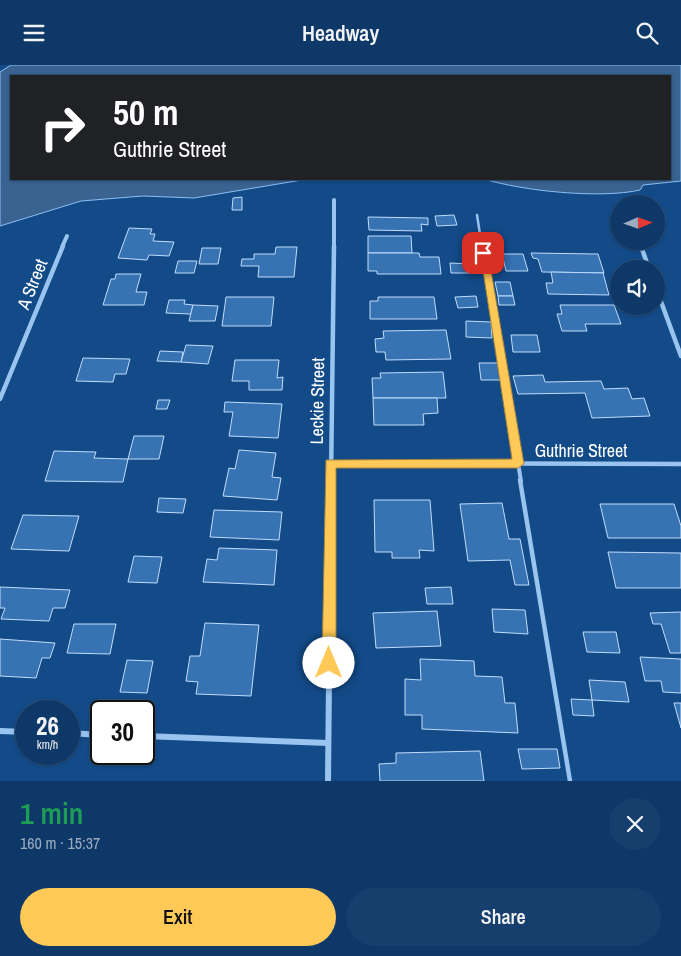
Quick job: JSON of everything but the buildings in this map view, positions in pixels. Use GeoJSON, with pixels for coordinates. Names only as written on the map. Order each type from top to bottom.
{"type":"FeatureCollection","features":[{"type":"Feature","properties":{"kind":"street","name":"Leckie Street"},"geometry":{"type":"LineString","coordinates":[[328,781],[334,200]]}},
{"type":"Feature","properties":{"kind":"street","name":"A Street"},"geometry":{"type":"LineString","coordinates":[[0,399],[67,236]]}},
{"type":"Feature","properties":{"kind":"street"},"geometry":{"type":"LineString","coordinates":[[665,312],[681,356]]}},
{"type":"Feature","properties":{"kind":"street","name":"Guthrie Street"},"geometry":{"type":"LineString","coordinates":[[330,463],[681,464]]}},
{"type":"Feature","properties":{"kind":"street"},"geometry":{"type":"LineString","coordinates":[[0,731],[15,732]]}},
{"type":"Feature","properties":{"kind":"street"},"geometry":{"type":"LineString","coordinates":[[155,736],[328,743]]}},
{"type":"Feature","properties":{"kind":"lane"},"geometry":{"type":"LineString","coordinates":[[477,215],[570,781]]}},
{"type":"Feature","properties":{"kind":"water"},"geometry":{"type":"Polygon","coordinates":[[[11,65],[681,65],[681,181],[643,185],[640,190],[623,193],[583,194],[519,187],[488,180],[671,180],[671,75],[10,75],[10,180],[302,180],[194,198],[143,196],[81,201],[0,226],[0,72],[11,65]]]}},
{"type":"Feature","properties":{"kind":"route"},"geometry":{"type":"LineString","coordinates":[[329,663],[330,463],[518,464],[483,253]]}}]}
